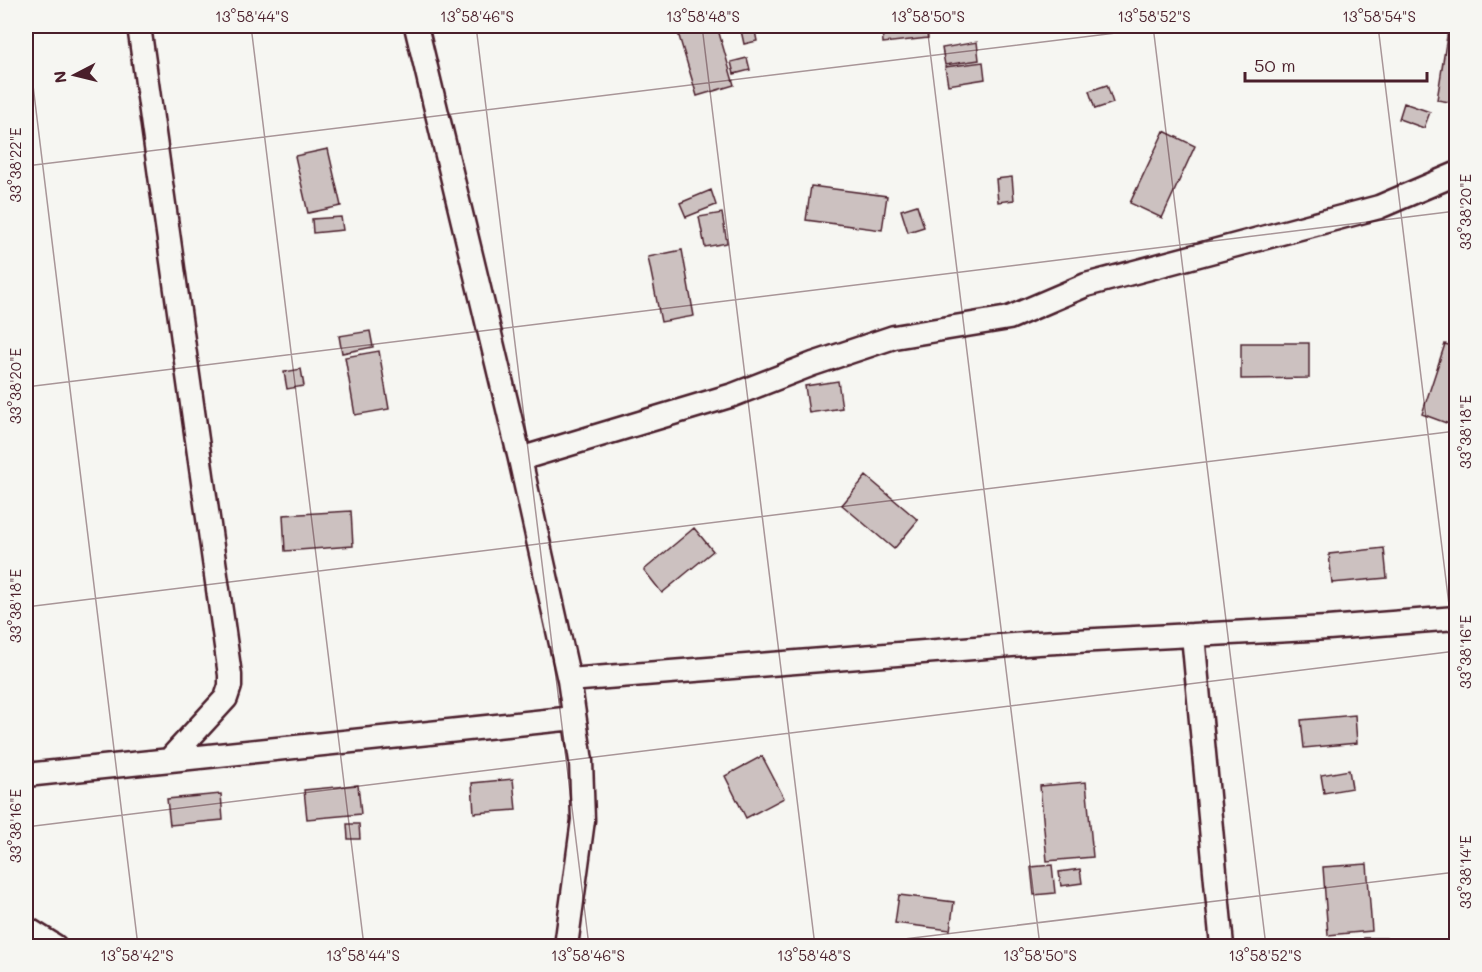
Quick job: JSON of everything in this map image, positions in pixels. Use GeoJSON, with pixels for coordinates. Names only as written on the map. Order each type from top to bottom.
{"type":"FeatureCollection","features":[{"type":"Feature","properties":{"kind":"street"},"geometry":{"type":"LineString","coordinates":[[139,26],[230,675],[230,686],[226,698],[169,760]]}},
{"type":"Feature","properties":{"kind":"street"},"geometry":{"type":"LineString","coordinates":[[416,26],[520,459],[569,680],[581,769],[583,820],[566,946]]}},
{"type":"Feature","properties":{"kind":"street"},"geometry":{"type":"LineString","coordinates":[[520,459],[733,395],[813,364],[894,337],[1008,318],[1086,285],[1379,207],[1456,174]]}},
{"type":"Feature","properties":{"kind":"street"},"geometry":{"type":"LineString","coordinates":[[569,680],[1038,643],[1456,618]]}},
{"type":"Feature","properties":{"kind":"street"},"geometry":{"type":"LineString","coordinates":[[1193,635],[1222,946]]}},
{"type":"Feature","properties":{"kind":"street"},"geometry":{"type":"LineString","coordinates":[[26,775],[574,718]]}},
{"type":"Feature","properties":{"kind":"street"},"geometry":{"type":"LineString","coordinates":[[26,928],[55,946]]}},
{"type":"Feature","properties":{"kind":"building"},"geometry":{"type":"Polygon","coordinates":[[[676,26],[717,26],[734,85],[697,96],[676,26]]]}},
{"type":"Feature","properties":{"kind":"building"},"geometry":{"type":"Polygon","coordinates":[[[740,26],[754,26],[757,41],[744,44],[740,26]]]}},
{"type":"Feature","properties":{"kind":"building"},"geometry":{"type":"Polygon","coordinates":[[[882,26],[927,26],[928,38],[883,43],[882,26]]]}},
{"type":"Feature","properties":{"kind":"building"},"geometry":{"type":"Polygon","coordinates":[[[1448,30],[1456,31],[1456,103],[1437,100],[1448,30]]]}},
{"type":"Feature","properties":{"kind":"building"},"geometry":{"type":"Polygon","coordinates":[[[977,42],[979,60],[945,65],[942,48],[977,42]]]}},
{"type":"Feature","properties":{"kind":"building"},"geometry":{"type":"Polygon","coordinates":[[[747,58],[750,70],[734,74],[731,62],[747,58]]]}},
{"type":"Feature","properties":{"kind":"building"},"geometry":{"type":"Polygon","coordinates":[[[983,62],[985,79],[948,85],[945,67],[983,62]]]}},
{"type":"Feature","properties":{"kind":"building"},"geometry":{"type":"Polygon","coordinates":[[[1107,85],[1113,103],[1095,109],[1089,91],[1107,85]]]}},
{"type":"Feature","properties":{"kind":"building"},"geometry":{"type":"Polygon","coordinates":[[[1404,103],[1430,112],[1424,128],[1399,119],[1404,103]]]}},
{"type":"Feature","properties":{"kind":"building"},"geometry":{"type":"Polygon","coordinates":[[[1164,131],[1195,146],[1162,218],[1130,203],[1164,131]]]}},
{"type":"Feature","properties":{"kind":"building"},"geometry":{"type":"Polygon","coordinates":[[[328,149],[341,206],[308,213],[295,156],[328,149]]]}},
{"type":"Feature","properties":{"kind":"building"},"geometry":{"type":"Polygon","coordinates":[[[1012,177],[1014,200],[998,202],[996,179],[1012,177]]]}},
{"type":"Feature","properties":{"kind":"building"},"geometry":{"type":"Polygon","coordinates":[[[811,186],[887,196],[882,230],[806,220],[811,186]]]}},
{"type":"Feature","properties":{"kind":"building"},"geometry":{"type":"Polygon","coordinates":[[[711,190],[716,205],[686,217],[680,203],[711,190]]]}},
{"type":"Feature","properties":{"kind":"building"},"geometry":{"type":"Polygon","coordinates":[[[917,205],[924,227],[908,232],[901,210],[917,205]]]}},
{"type":"Feature","properties":{"kind":"building"},"geometry":{"type":"Polygon","coordinates":[[[722,213],[727,243],[705,247],[699,217],[722,213]]]}},
{"type":"Feature","properties":{"kind":"building"},"geometry":{"type":"Polygon","coordinates":[[[341,217],[343,230],[313,233],[312,219],[341,217]]]}},
{"type":"Feature","properties":{"kind":"building"},"geometry":{"type":"Polygon","coordinates":[[[682,250],[694,316],[661,322],[648,257],[682,250]]]}},
{"type":"Feature","properties":{"kind":"building"},"geometry":{"type":"Polygon","coordinates":[[[370,331],[373,347],[342,353],[339,336],[370,331]]]}},
{"type":"Feature","properties":{"kind":"building"},"geometry":{"type":"Polygon","coordinates":[[[1241,343],[1309,343],[1309,378],[1241,379],[1241,343]]]}},
{"type":"Feature","properties":{"kind":"building"},"geometry":{"type":"Polygon","coordinates":[[[1445,344],[1456,347],[1456,405],[1449,424],[1422,414],[1445,344]]]}},
{"type":"Feature","properties":{"kind":"building"},"geometry":{"type":"Polygon","coordinates":[[[379,351],[389,409],[355,415],[345,357],[379,351]]]}},
{"type":"Feature","properties":{"kind":"building"},"geometry":{"type":"Polygon","coordinates":[[[301,369],[304,386],[287,389],[284,372],[301,369]]]}},
{"type":"Feature","properties":{"kind":"building"},"geometry":{"type":"Polygon","coordinates":[[[838,381],[842,408],[809,413],[805,386],[838,381]]]}},
{"type":"Feature","properties":{"kind":"building"},"geometry":{"type":"Polygon","coordinates":[[[866,476],[918,520],[894,549],[842,505],[866,476]]]}},
{"type":"Feature","properties":{"kind":"building"},"geometry":{"type":"Polygon","coordinates":[[[351,511],[353,546],[285,551],[283,515],[351,511]]]}},
{"type":"Feature","properties":{"kind":"building"},"geometry":{"type":"Polygon","coordinates":[[[694,528],[713,551],[662,593],[644,570],[694,528]]]}},
{"type":"Feature","properties":{"kind":"building"},"geometry":{"type":"Polygon","coordinates":[[[1384,548],[1387,578],[1332,583],[1329,554],[1384,548]]]}},
{"type":"Feature","properties":{"kind":"building"},"geometry":{"type":"Polygon","coordinates":[[[1355,715],[1357,743],[1304,748],[1301,720],[1355,715]]]}},
{"type":"Feature","properties":{"kind":"building"},"geometry":{"type":"Polygon","coordinates":[[[762,756],[784,798],[746,818],[725,776],[762,756]]]}},
{"type":"Feature","properties":{"kind":"building"},"geometry":{"type":"Polygon","coordinates":[[[1349,770],[1352,788],[1324,793],[1321,775],[1349,770]]]}},
{"type":"Feature","properties":{"kind":"building"},"geometry":{"type":"Polygon","coordinates":[[[513,779],[516,810],[474,813],[472,783],[513,779]]]}},
{"type":"Feature","properties":{"kind":"building"},"geometry":{"type":"Polygon","coordinates":[[[1086,782],[1093,857],[1047,861],[1040,786],[1086,782]]]}},
{"type":"Feature","properties":{"kind":"building"},"geometry":{"type":"Polygon","coordinates":[[[358,785],[361,814],[307,819],[304,790],[358,785]]]}},
{"type":"Feature","properties":{"kind":"building"},"geometry":{"type":"Polygon","coordinates":[[[221,794],[223,820],[170,825],[167,799],[221,794]]]}},
{"type":"Feature","properties":{"kind":"building"},"geometry":{"type":"Polygon","coordinates":[[[347,824],[359,824],[360,839],[348,839],[347,824]]]}},
{"type":"Feature","properties":{"kind":"building"},"geometry":{"type":"Polygon","coordinates":[[[1367,864],[1372,931],[1328,935],[1323,867],[1367,864]]]}},
{"type":"Feature","properties":{"kind":"building"},"geometry":{"type":"Polygon","coordinates":[[[1052,865],[1055,893],[1034,895],[1031,867],[1052,865]]]}},
{"type":"Feature","properties":{"kind":"building"},"geometry":{"type":"Polygon","coordinates":[[[1080,869],[1082,883],[1061,886],[1059,872],[1080,869]]]}},
{"type":"Feature","properties":{"kind":"building"},"geometry":{"type":"Polygon","coordinates":[[[899,895],[954,902],[950,930],[895,923],[899,895]]]}},
{"type":"Feature","properties":{"kind":"building"},"geometry":{"type":"Polygon","coordinates":[[[1364,938],[1386,938],[1386,946],[1365,946],[1364,938]]]}}]}
